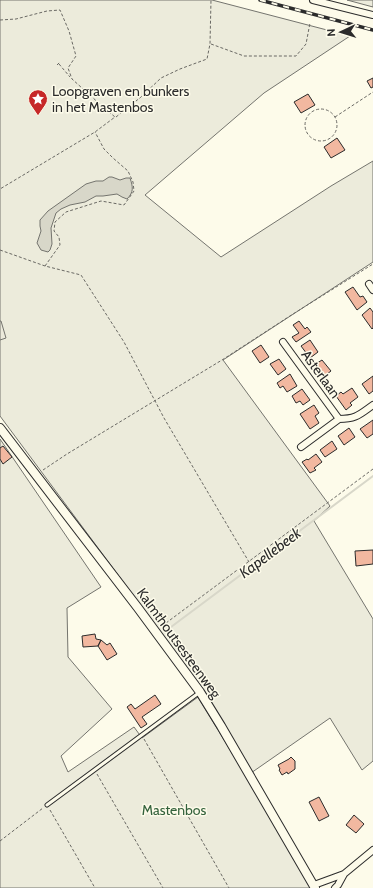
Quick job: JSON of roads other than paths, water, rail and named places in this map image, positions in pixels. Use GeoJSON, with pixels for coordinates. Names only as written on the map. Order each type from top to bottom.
{"type":"FeatureCollection","features":[{"type":"Feature","properties":{"kind":"main road","name":"Kalmthoutsesteenweg"},"geometry":{"type":"LineString","coordinates":[[0,428],[156,631],[200,692],[222,726],[315,887]]}},
{"type":"Feature","properties":{"kind":"street"},"geometry":{"type":"LineString","coordinates":[[313,0],[373,15]]}},
{"type":"Feature","properties":{"kind":"street"},"geometry":{"type":"LineString","coordinates":[[368,284],[373,290]]}},
{"type":"Feature","properties":{"kind":"street","name":"Asterlaan"},"geometry":{"type":"LineString","coordinates":[[283,342],[339,419]]}},
{"type":"Feature","properties":{"kind":"street","name":"Asterlaan"},"geometry":{"type":"LineString","coordinates":[[302,447],[339,419],[350,419],[358,416],[373,405]]}},
{"type":"Feature","properties":{"kind":"street"},"geometry":{"type":"LineString","coordinates":[[315,887],[344,874],[373,850]]}},
{"type":"Feature","properties":{"kind":"street"},"geometry":{"type":"LineString","coordinates":[[334,888],[338,885],[344,874]]}},
{"type":"Feature","properties":{"kind":"lane"},"geometry":{"type":"LineString","coordinates":[[47,805],[200,692]]}},
{"type":"Feature","properties":{"kind":"waterway","name":"Kapellebeek"},"geometry":{"type":"LineString","coordinates":[[167,630],[373,476]]}},
{"type":"Feature","properties":{"kind":"railway"},"geometry":{"type":"LineString","coordinates":[[260,0],[373,30]]}},
{"type":"Feature","properties":{"kind":"place","name":"Loopgraven en bunkers in het Mastenbos"},"geometry":{"type":"Point","coordinates":[38,116]}},
{"type":"Feature","properties":{"kind":"park label","name":"Mastenbos"},"geometry":{"type":"Point","coordinates":[174,810]}}]}
